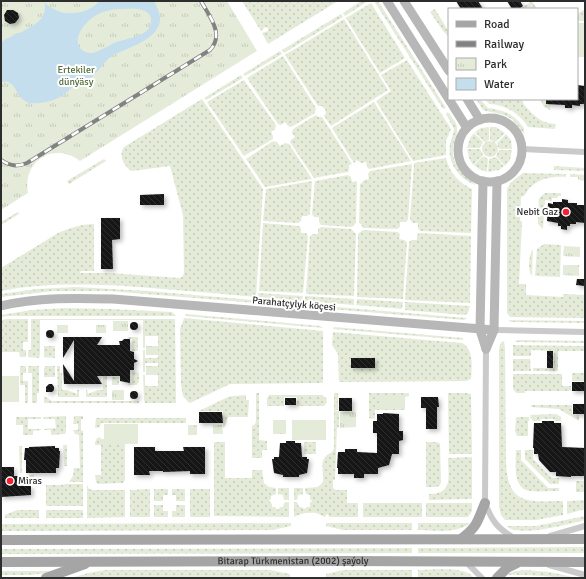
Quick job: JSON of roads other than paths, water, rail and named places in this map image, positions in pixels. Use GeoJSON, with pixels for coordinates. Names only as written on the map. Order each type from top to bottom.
{"type":"FeatureCollection","features":[{"type":"Feature","properties":{"kind":"main road"},"geometry":{"type":"LineString","coordinates":[[461,539],[471,532],[478,522],[486,503]]}},
{"type":"Feature","properties":{"kind":"main road"},"geometry":{"type":"LineString","coordinates":[[1,540],[585,539]]}},
{"type":"Feature","properties":{"kind":"main road"},"geometry":{"type":"LineString","coordinates":[[46,578],[92,561]]}},
{"type":"Feature","properties":{"kind":"main road","name":"Bitarap Türkmenistan (2002) şaýoly"},"geometry":{"type":"LineString","coordinates":[[1,562],[585,562]]}},
{"type":"Feature","properties":{"kind":"main road"},"geometry":{"type":"LineString","coordinates":[[497,578],[507,568],[520,562]]}},
{"type":"Feature","properties":{"kind":"street"},"geometry":{"type":"LineString","coordinates":[[387,1],[448,98]]}},
{"type":"Feature","properties":{"kind":"street"},"geometry":{"type":"LineString","coordinates":[[404,1],[448,69]]}},
{"type":"Feature","properties":{"kind":"street"},"geometry":{"type":"LineString","coordinates":[[449,100],[467,128]]}},
{"type":"Feature","properties":{"kind":"street"},"geometry":{"type":"LineString","coordinates":[[468,100],[480,120]]}},
{"type":"Feature","properties":{"kind":"street"},"geometry":{"type":"LineString","coordinates":[[489,118],[499,119],[508,123],[519,138],[522,149],[518,165],[506,178],[497,181],[483,181],[475,178],[467,172],[461,164],[458,155],[458,145],[461,136],[467,128],[480,120],[489,118]]}},
{"type":"Feature","properties":{"kind":"street"},"geometry":{"type":"LineString","coordinates":[[522,149],[585,152]]}},
{"type":"Feature","properties":{"kind":"street"},"geometry":{"type":"LineString","coordinates":[[483,181],[480,330],[486,349],[486,503],[494,523],[502,531],[515,539]]}},
{"type":"Feature","properties":{"kind":"street"},"geometry":{"type":"LineString","coordinates":[[486,349],[494,330],[497,181]]}},
{"type":"Feature","properties":{"kind":"street","name":"Parahatçylyk köçesi"},"geometry":{"type":"LineString","coordinates":[[1,306],[45,300],[83,298],[480,330],[585,332]]}},
{"type":"Feature","properties":{"kind":"street"},"geometry":{"type":"LineString","coordinates":[[540,539],[585,526]]}},
{"type":"Feature","properties":{"kind":"street"},"geometry":{"type":"LineString","coordinates":[[465,561],[482,578]]}},
{"type":"Feature","properties":{"kind":"street"},"geometry":{"type":"LineString","coordinates":[[538,562],[585,575]]}},
{"type":"Feature","properties":{"kind":"water"},"geometry":{"type":"Polygon","coordinates":[[[100,1],[154,1],[160,20],[158,27],[150,37],[112,56],[93,76],[79,82],[61,97],[54,100],[43,103],[31,103],[25,101],[11,84],[1,82],[1,42],[30,28],[40,20],[44,13],[45,3],[51,8],[65,13],[80,12],[94,6],[100,1]],[[114,9],[104,12],[95,16],[89,21],[78,36],[79,45],[83,51],[88,53],[95,52],[117,42],[141,35],[150,27],[150,15],[146,12],[135,9],[114,9]]]}},
{"type":"Feature","properties":{"kind":"railway"},"geometry":{"type":"LineString","coordinates":[[1,160],[7,164],[14,165],[27,163],[210,50],[216,38],[216,31],[201,1]]}},
{"type":"Feature","properties":{"kind":"place","name":"Nebit Gaz"},"geometry":{"type":"Point","coordinates":[566,212]}},
{"type":"Feature","properties":{"kind":"place","name":"Miras"},"geometry":{"type":"Point","coordinates":[10,481]}},
{"type":"Feature","properties":{"kind":"park label","name":"Ertekiler dünýäsy"},"geometry":{"type":"Point","coordinates":[76,76]}}]}
